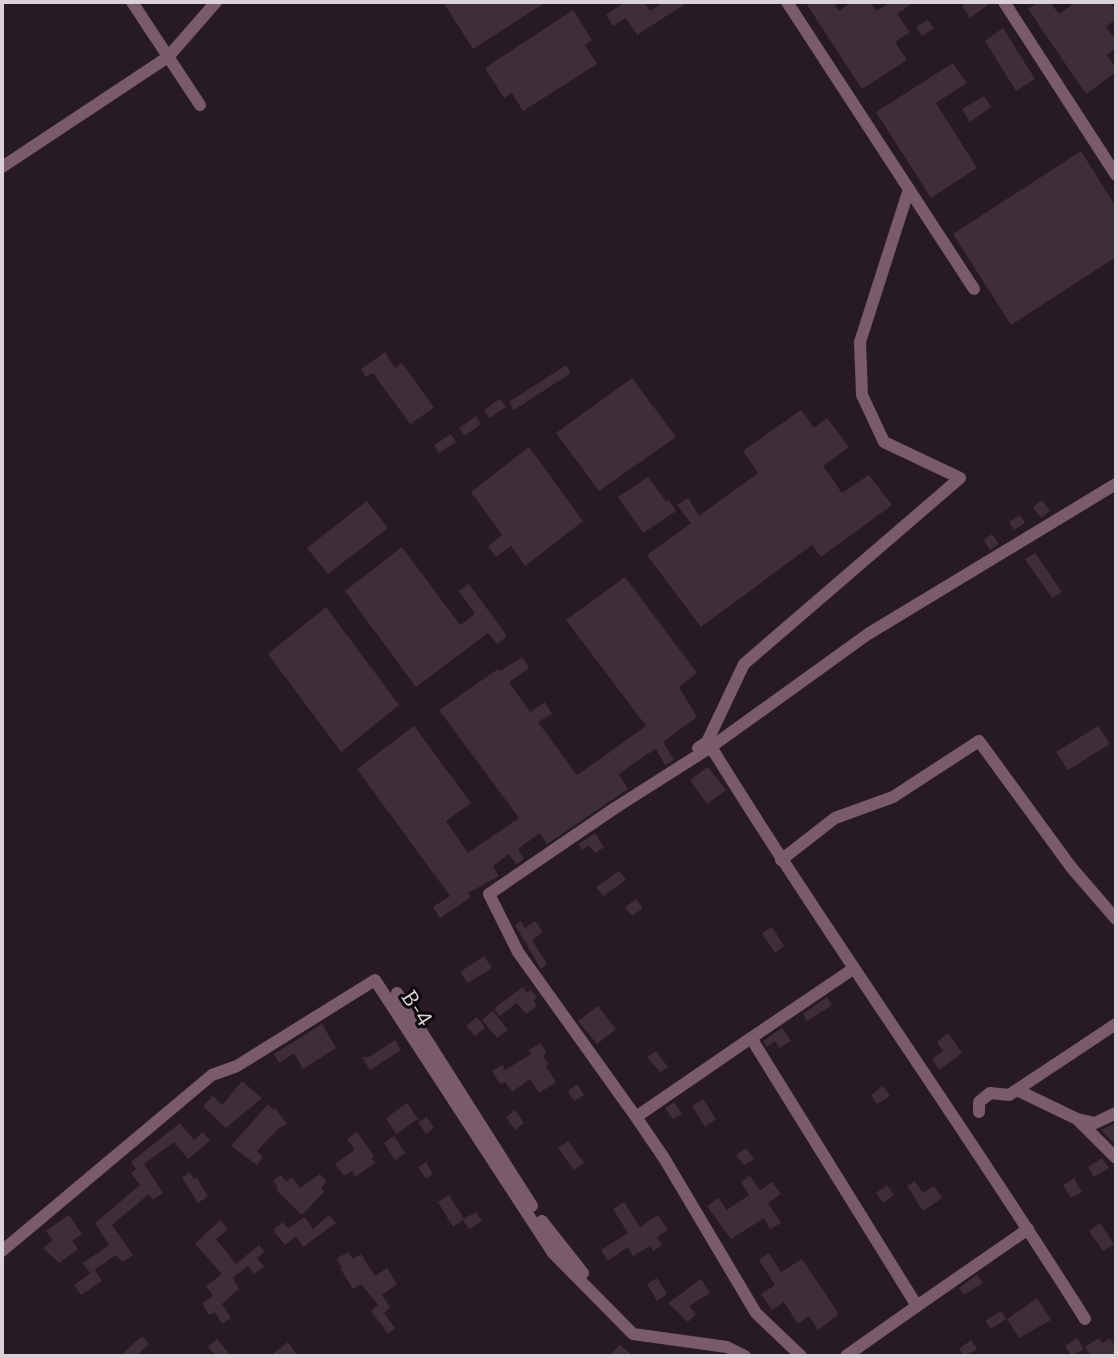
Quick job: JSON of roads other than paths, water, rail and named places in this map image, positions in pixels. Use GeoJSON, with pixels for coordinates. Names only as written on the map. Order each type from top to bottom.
{"type":"FeatureCollection","features":[{"type":"Feature","properties":{"kind":"street"},"geometry":{"type":"LineString","coordinates":[[132,2],[200,105]]}},
{"type":"Feature","properties":{"kind":"street"},"geometry":{"type":"LineString","coordinates":[[2,167],[168,57],[216,2]]}},
{"type":"Feature","properties":{"kind":"street"},"geometry":{"type":"LineString","coordinates":[[1004,2],[1116,175]]}},
{"type":"Feature","properties":{"kind":"street"},"geometry":{"type":"LineString","coordinates":[[790,3],[974,289]]}},
{"type":"Feature","properties":{"kind":"street"},"geometry":{"type":"LineString","coordinates":[[801,1356],[756,1313],[664,1158],[518,952],[489,894],[707,742],[744,664],[960,478],[884,442],[862,395],[860,342],[909,189]]}},
{"type":"Feature","properties":{"kind":"street"},"geometry":{"type":"LineString","coordinates":[[615,808],[711,747],[868,634],[1116,484]]}},
{"type":"Feature","properties":{"kind":"street"},"geometry":{"type":"LineString","coordinates":[[781,860],[835,818],[893,797],[979,741],[1071,867],[1116,919]]}},
{"type":"Feature","properties":{"kind":"street"},"geometry":{"type":"LineString","coordinates":[[711,747],[781,860],[1085,1319]]}},
{"type":"Feature","properties":{"kind":"street"},"geometry":{"type":"LineString","coordinates":[[636,1117],[853,969]]}},
{"type":"Feature","properties":{"kind":"street","name":"B-4"},"geometry":{"type":"LineString","coordinates":[[2,1251],[212,1075],[237,1066],[375,980],[553,1253],[633,1334]]}},
{"type":"Feature","properties":{"kind":"street"},"geometry":{"type":"LineString","coordinates":[[397,993],[548,1230],[633,1334],[727,1347],[745,1356]]}},
{"type":"Feature","properties":{"kind":"street"},"geometry":{"type":"LineString","coordinates":[[979,1112],[979,1102],[990,1093],[1009,1095],[1116,1024]]}},
{"type":"Feature","properties":{"kind":"street"},"geometry":{"type":"LineString","coordinates":[[751,1038],[917,1306]]}},
{"type":"Feature","properties":{"kind":"street"},"geometry":{"type":"LineString","coordinates":[[1017,1090],[1077,1119],[1095,1123],[1116,1113]]}},
{"type":"Feature","properties":{"kind":"street"},"geometry":{"type":"LineString","coordinates":[[1077,1119],[1116,1158]]}},
{"type":"Feature","properties":{"kind":"street"},"geometry":{"type":"LineString","coordinates":[[846,1356],[1028,1229]]}}]}
